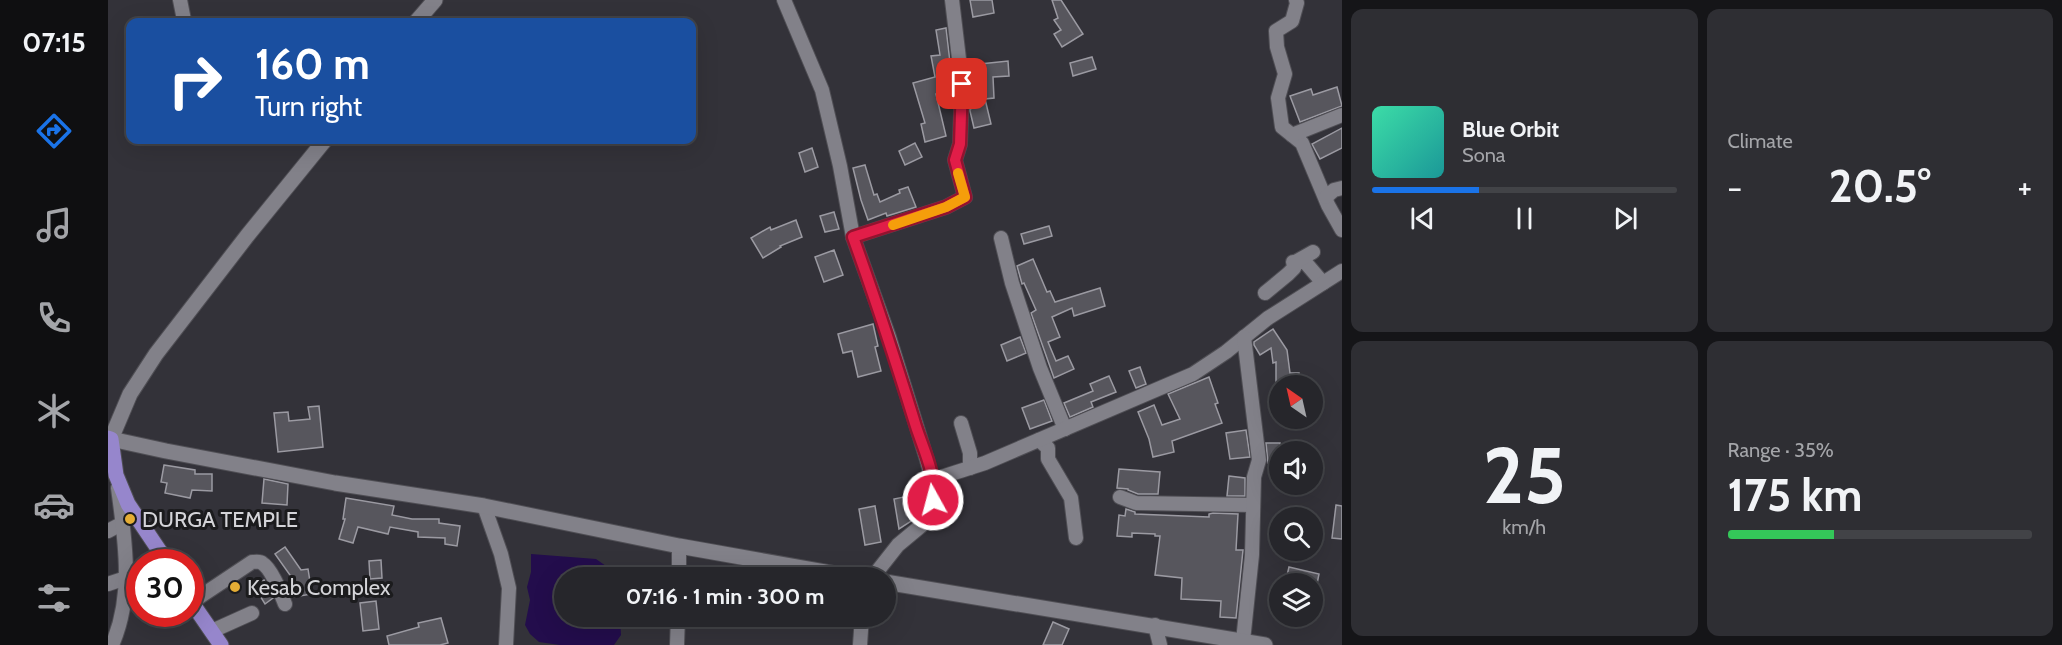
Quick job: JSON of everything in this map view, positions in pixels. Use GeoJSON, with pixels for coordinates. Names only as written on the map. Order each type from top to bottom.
{"type":"FeatureCollection","features":[{"type":"Feature","properties":{"kind":"main road"},"geometry":{"type":"LineString","coordinates":[[109,438],[116,475],[128,504],[158,549]]}},
{"type":"Feature","properties":{"kind":"main road"},"geometry":{"type":"LineString","coordinates":[[204,620],[221,645]]}},
{"type":"Feature","properties":{"kind":"street"},"geometry":{"type":"LineString","coordinates":[[180,0],[184,18]]}},
{"type":"Feature","properties":{"kind":"street"},"geometry":{"type":"LineString","coordinates":[[419,18],[435,0]]}},
{"type":"Feature","properties":{"kind":"street"},"geometry":{"type":"LineString","coordinates":[[784,0],[822,90],[840,166],[853,237],[889,337],[927,460],[934,491],[933,511],[922,525],[898,545],[881,567]]}},
{"type":"Feature","properties":{"kind":"street"},"geometry":{"type":"LineString","coordinates":[[853,237],[946,207],[965,197],[955,160],[960,144],[962,84],[952,0]]}},
{"type":"Feature","properties":{"kind":"street"},"geometry":{"type":"LineString","coordinates":[[1296,0],[1292,21],[1276,31],[1277,47],[1285,74],[1278,98],[1282,127],[1302,143],[1328,205],[1342,230]]}},
{"type":"Feature","properties":{"kind":"street"},"geometry":{"type":"LineString","coordinates":[[1292,135],[1342,114]]}},
{"type":"Feature","properties":{"kind":"street"},"geometry":{"type":"LineString","coordinates":[[322,144],[156,354],[130,394],[109,438],[335,483],[484,506],[679,546],[800,567]]}},
{"type":"Feature","properties":{"kind":"street"},"geometry":{"type":"LineString","coordinates":[[1326,197],[1334,190],[1342,188]]}},
{"type":"Feature","properties":{"kind":"street"},"geometry":{"type":"LineString","coordinates":[[1001,238],[1012,283],[1040,368],[1065,429]]}},
{"type":"Feature","properties":{"kind":"street"},"geometry":{"type":"LineString","coordinates":[[1292,262],[1313,252]]}},
{"type":"Feature","properties":{"kind":"street"},"geometry":{"type":"LineString","coordinates":[[1292,262],[1305,262],[1323,283]]}},
{"type":"Feature","properties":{"kind":"street"},"geometry":{"type":"LineString","coordinates":[[1265,293],[1294,268],[1292,262]]}},
{"type":"Feature","properties":{"kind":"street"},"geometry":{"type":"LineString","coordinates":[[932,480],[970,468],[1039,440],[1193,374],[1268,318],[1342,271]]}},
{"type":"Feature","properties":{"kind":"street"},"geometry":{"type":"LineString","coordinates":[[1233,641],[1252,555],[1254,477],[1258,460],[1244,337]]}},
{"type":"Feature","properties":{"kind":"street"},"geometry":{"type":"LineString","coordinates":[[961,423],[970,453],[970,468]]}},
{"type":"Feature","properties":{"kind":"street"},"geometry":{"type":"LineString","coordinates":[[1039,440],[1048,448],[1048,459],[1071,498],[1076,538]]}},
{"type":"Feature","properties":{"kind":"street"},"geometry":{"type":"LineString","coordinates":[[116,475],[126,549]]}},
{"type":"Feature","properties":{"kind":"street"},"geometry":{"type":"LineString","coordinates":[[1120,497],[1136,503],[1253,505]]}},
{"type":"Feature","properties":{"kind":"street"},"geometry":{"type":"LineString","coordinates":[[484,506],[501,554],[509,588],[505,645]]}},
{"type":"Feature","properties":{"kind":"street"},"geometry":{"type":"LineString","coordinates":[[108,531],[123,523]]}},
{"type":"Feature","properties":{"kind":"street"},"geometry":{"type":"LineString","coordinates":[[679,546],[679,567]]}},
{"type":"Feature","properties":{"kind":"street"},"geometry":{"type":"LineString","coordinates":[[204,593],[252,562],[259,561],[263,563],[275,582],[285,604]]}},
{"type":"Feature","properties":{"kind":"street"},"geometry":{"type":"LineString","coordinates":[[108,584],[126,578],[123,611],[112,645]]}},
{"type":"Feature","properties":{"kind":"street"},"geometry":{"type":"LineString","coordinates":[[896,584],[1265,645]]}},
{"type":"Feature","properties":{"kind":"street"},"geometry":{"type":"LineString","coordinates":[[212,631],[252,613]]}},
{"type":"Feature","properties":{"kind":"street"},"geometry":{"type":"LineString","coordinates":[[1155,625],[1160,645]]}},
{"type":"Feature","properties":{"kind":"street"},"geometry":{"type":"LineString","coordinates":[[677,645],[678,627]]}},
{"type":"Feature","properties":{"kind":"street"},"geometry":{"type":"LineString","coordinates":[[860,645],[861,627]]}},
{"type":"Feature","properties":{"kind":"shaded area"},"geometry":{"type":"Polygon","coordinates":[[[531,554],[596,559],[607,567],[554,567],[554,627],[621,627],[621,635],[614,645],[560,645],[539,642],[530,634],[525,625],[530,600],[527,587],[531,572],[531,554]]]}},
{"type":"Feature","properties":{"kind":"building"},"geometry":{"type":"Polygon","coordinates":[[[970,0],[992,0],[994,13],[973,17],[970,0]]]}},
{"type":"Feature","properties":{"kind":"building"},"geometry":{"type":"Polygon","coordinates":[[[1052,0],[1061,0],[1083,34],[1062,47],[1054,34],[1061,30],[1054,20],[1058,18],[1052,0]]]}},
{"type":"Feature","properties":{"kind":"building"},"geometry":{"type":"Polygon","coordinates":[[[946,28],[953,88],[936,94],[946,136],[925,142],[921,124],[925,123],[913,83],[935,77],[931,56],[940,55],[936,30],[946,28]]]}},
{"type":"Feature","properties":{"kind":"building"},"geometry":{"type":"Polygon","coordinates":[[[1092,57],[1096,69],[1073,76],[1070,63],[1092,57]]]}},
{"type":"Feature","properties":{"kind":"building"},"geometry":{"type":"Polygon","coordinates":[[[1008,61],[1009,76],[993,77],[994,98],[985,99],[991,124],[974,128],[970,111],[976,107],[973,75],[978,74],[982,86],[980,64],[1008,61]]]}},
{"type":"Feature","properties":{"kind":"building"},"geometry":{"type":"Polygon","coordinates":[[[1337,87],[1342,106],[1300,122],[1290,96],[1311,89],[1313,95],[1337,87]]]}},
{"type":"Feature","properties":{"kind":"building"},"geometry":{"type":"Polygon","coordinates":[[[1342,128],[1342,148],[1320,159],[1312,144],[1342,128]]]}},
{"type":"Feature","properties":{"kind":"building"},"geometry":{"type":"Polygon","coordinates":[[[915,143],[922,157],[905,165],[899,151],[915,143]]]}},
{"type":"Feature","properties":{"kind":"building"},"geometry":{"type":"Polygon","coordinates":[[[812,148],[818,167],[805,172],[799,153],[812,148]]]}},
{"type":"Feature","properties":{"kind":"building"},"geometry":{"type":"Polygon","coordinates":[[[865,165],[874,195],[877,194],[880,202],[908,187],[916,207],[887,216],[886,213],[868,220],[853,168],[865,165]]]}},
{"type":"Feature","properties":{"kind":"building"},"geometry":{"type":"Polygon","coordinates":[[[834,212],[839,229],[825,232],[820,216],[834,212]]]}},
{"type":"Feature","properties":{"kind":"building"},"geometry":{"type":"Polygon","coordinates":[[[796,220],[802,237],[780,246],[763,258],[751,238],[770,227],[771,230],[796,220]]]}},
{"type":"Feature","properties":{"kind":"building"},"geometry":{"type":"Polygon","coordinates":[[[1049,226],[1052,236],[1024,244],[1021,234],[1049,226]]]}},
{"type":"Feature","properties":{"kind":"building"},"geometry":{"type":"Polygon","coordinates":[[[834,250],[843,275],[824,282],[815,257],[834,250]]]}},
{"type":"Feature","properties":{"kind":"building"},"geometry":{"type":"Polygon","coordinates":[[[1033,259],[1047,292],[1050,291],[1055,302],[1100,288],[1105,306],[1074,316],[1072,308],[1052,317],[1060,337],[1048,342],[1056,361],[1068,356],[1074,369],[1054,378],[1031,313],[1036,310],[1024,283],[1022,284],[1017,266],[1033,259]]]}},
{"type":"Feature","properties":{"kind":"building"},"geometry":{"type":"Polygon","coordinates":[[[873,324],[878,346],[875,347],[881,371],[858,377],[852,351],[843,353],[838,334],[873,324]]]}},
{"type":"Feature","properties":{"kind":"building"},"geometry":{"type":"Polygon","coordinates":[[[1273,329],[1287,350],[1290,373],[1299,373],[1299,375],[1276,375],[1276,362],[1273,363],[1271,348],[1260,355],[1254,342],[1273,329]]]}},
{"type":"Feature","properties":{"kind":"building"},"geometry":{"type":"Polygon","coordinates":[[[1020,337],[1026,353],[1007,361],[1001,345],[1020,337]]]}},
{"type":"Feature","properties":{"kind":"building"},"geometry":{"type":"Polygon","coordinates":[[[1140,367],[1146,384],[1136,388],[1129,371],[1140,367]]]}},
{"type":"Feature","properties":{"kind":"building"},"geometry":{"type":"Polygon","coordinates":[[[1109,376],[1116,392],[1091,402],[1093,407],[1070,417],[1064,403],[1093,391],[1090,384],[1109,376]]]}},
{"type":"Feature","properties":{"kind":"building"},"geometry":{"type":"Polygon","coordinates":[[[1209,377],[1222,423],[1172,441],[1174,452],[1153,457],[1149,439],[1138,412],[1154,405],[1162,425],[1180,419],[1168,394],[1209,377]]]}},
{"type":"Feature","properties":{"kind":"building"},"geometry":{"type":"Polygon","coordinates":[[[1044,400],[1052,421],[1030,429],[1022,408],[1044,400]]]}},
{"type":"Feature","properties":{"kind":"building"},"geometry":{"type":"Polygon","coordinates":[[[319,406],[323,447],[278,452],[274,413],[288,412],[289,421],[310,419],[308,407],[319,406]]]}},
{"type":"Feature","properties":{"kind":"building"},"geometry":{"type":"Polygon","coordinates":[[[1246,430],[1250,457],[1230,459],[1226,433],[1246,430]]]}},
{"type":"Feature","properties":{"kind":"building"},"geometry":{"type":"Polygon","coordinates":[[[1266,443],[1269,443],[1268,463],[1266,443]]]}},
{"type":"Feature","properties":{"kind":"building"},"geometry":{"type":"Polygon","coordinates":[[[164,465],[195,470],[195,474],[212,474],[212,491],[192,490],[190,498],[165,493],[167,483],[161,482],[164,465]]]}},
{"type":"Feature","properties":{"kind":"building"},"geometry":{"type":"Polygon","coordinates":[[[1119,469],[1160,472],[1158,494],[1138,494],[1128,489],[1117,488],[1119,469]]]}},
{"type":"Feature","properties":{"kind":"building"},"geometry":{"type":"Polygon","coordinates":[[[1229,476],[1245,478],[1245,496],[1227,496],[1229,476]]]}},
{"type":"Feature","properties":{"kind":"building"},"geometry":{"type":"Polygon","coordinates":[[[264,479],[288,484],[287,505],[262,503],[264,479]]]}},
{"type":"Feature","properties":{"kind":"building"},"geometry":{"type":"Polygon","coordinates":[[[923,489],[925,504],[911,506],[913,520],[899,529],[894,499],[914,495],[913,490],[923,489]]]}},
{"type":"Feature","properties":{"kind":"building"},"geometry":{"type":"Polygon","coordinates":[[[346,498],[394,506],[392,515],[412,519],[439,519],[439,523],[460,526],[457,546],[445,544],[445,538],[418,537],[418,532],[390,527],[388,534],[358,527],[353,543],[339,539],[345,519],[343,519],[346,498]]]}},
{"type":"Feature","properties":{"kind":"building"},"geometry":{"type":"Polygon","coordinates":[[[1336,505],[1342,506],[1342,539],[1332,538],[1336,505]]]}},
{"type":"Feature","properties":{"kind":"building"},"geometry":{"type":"Polygon","coordinates":[[[875,506],[881,542],[865,545],[859,509],[875,506]]]}},
{"type":"Feature","properties":{"kind":"building"},"geometry":{"type":"Polygon","coordinates":[[[1126,509],[1135,514],[1209,517],[1209,514],[1213,513],[1238,514],[1236,550],[1243,550],[1236,618],[1220,617],[1221,601],[1181,599],[1182,578],[1155,575],[1160,536],[1132,533],[1132,537],[1117,536],[1119,515],[1125,516],[1126,509]]]}},
{"type":"Feature","properties":{"kind":"building"},"geometry":{"type":"Polygon","coordinates":[[[285,547],[301,570],[308,569],[312,594],[294,597],[290,575],[275,554],[285,547]]]}},
{"type":"Feature","properties":{"kind":"building"},"geometry":{"type":"Polygon","coordinates":[[[381,560],[382,578],[370,579],[369,561],[381,560]]]}},
{"type":"Feature","properties":{"kind":"building"},"geometry":{"type":"Polygon","coordinates":[[[1289,567],[1315,573],[1288,573],[1289,567]]]}},
{"type":"Feature","properties":{"kind":"building"},"geometry":{"type":"Polygon","coordinates":[[[264,580],[273,598],[265,604],[254,586],[264,580]]]}},
{"type":"Feature","properties":{"kind":"building"},"geometry":{"type":"Polygon","coordinates":[[[376,601],[379,629],[363,631],[360,603],[376,601]]]}},
{"type":"Feature","properties":{"kind":"building"},"geometry":{"type":"Polygon","coordinates":[[[441,618],[448,643],[389,645],[387,636],[419,627],[418,623],[441,618]]]}},
{"type":"Feature","properties":{"kind":"building"},"geometry":{"type":"Polygon","coordinates":[[[1053,622],[1069,629],[1062,645],[1043,645],[1053,622]]]}},
{"type":"Feature","properties":{"kind":"slow traffic"},"geometry":{"type":"LineString","coordinates":[[893,225],[946,207],[965,197],[958,173]]}},
{"type":"Feature","properties":{"kind":"place","name":"DURGA TEMPLE"},"geometry":{"type":"Point","coordinates":[130,519]}},
{"type":"Feature","properties":{"kind":"place","name":"Kesab Complex"},"geometry":{"type":"Point","coordinates":[235,587]}},
{"type":"Feature","properties":{"kind":"route"},"geometry":{"type":"LineString","coordinates":[[933,500],[934,491],[927,460],[889,337],[853,237],[946,207],[965,197],[955,160],[960,144],[962,84]]}}]}
